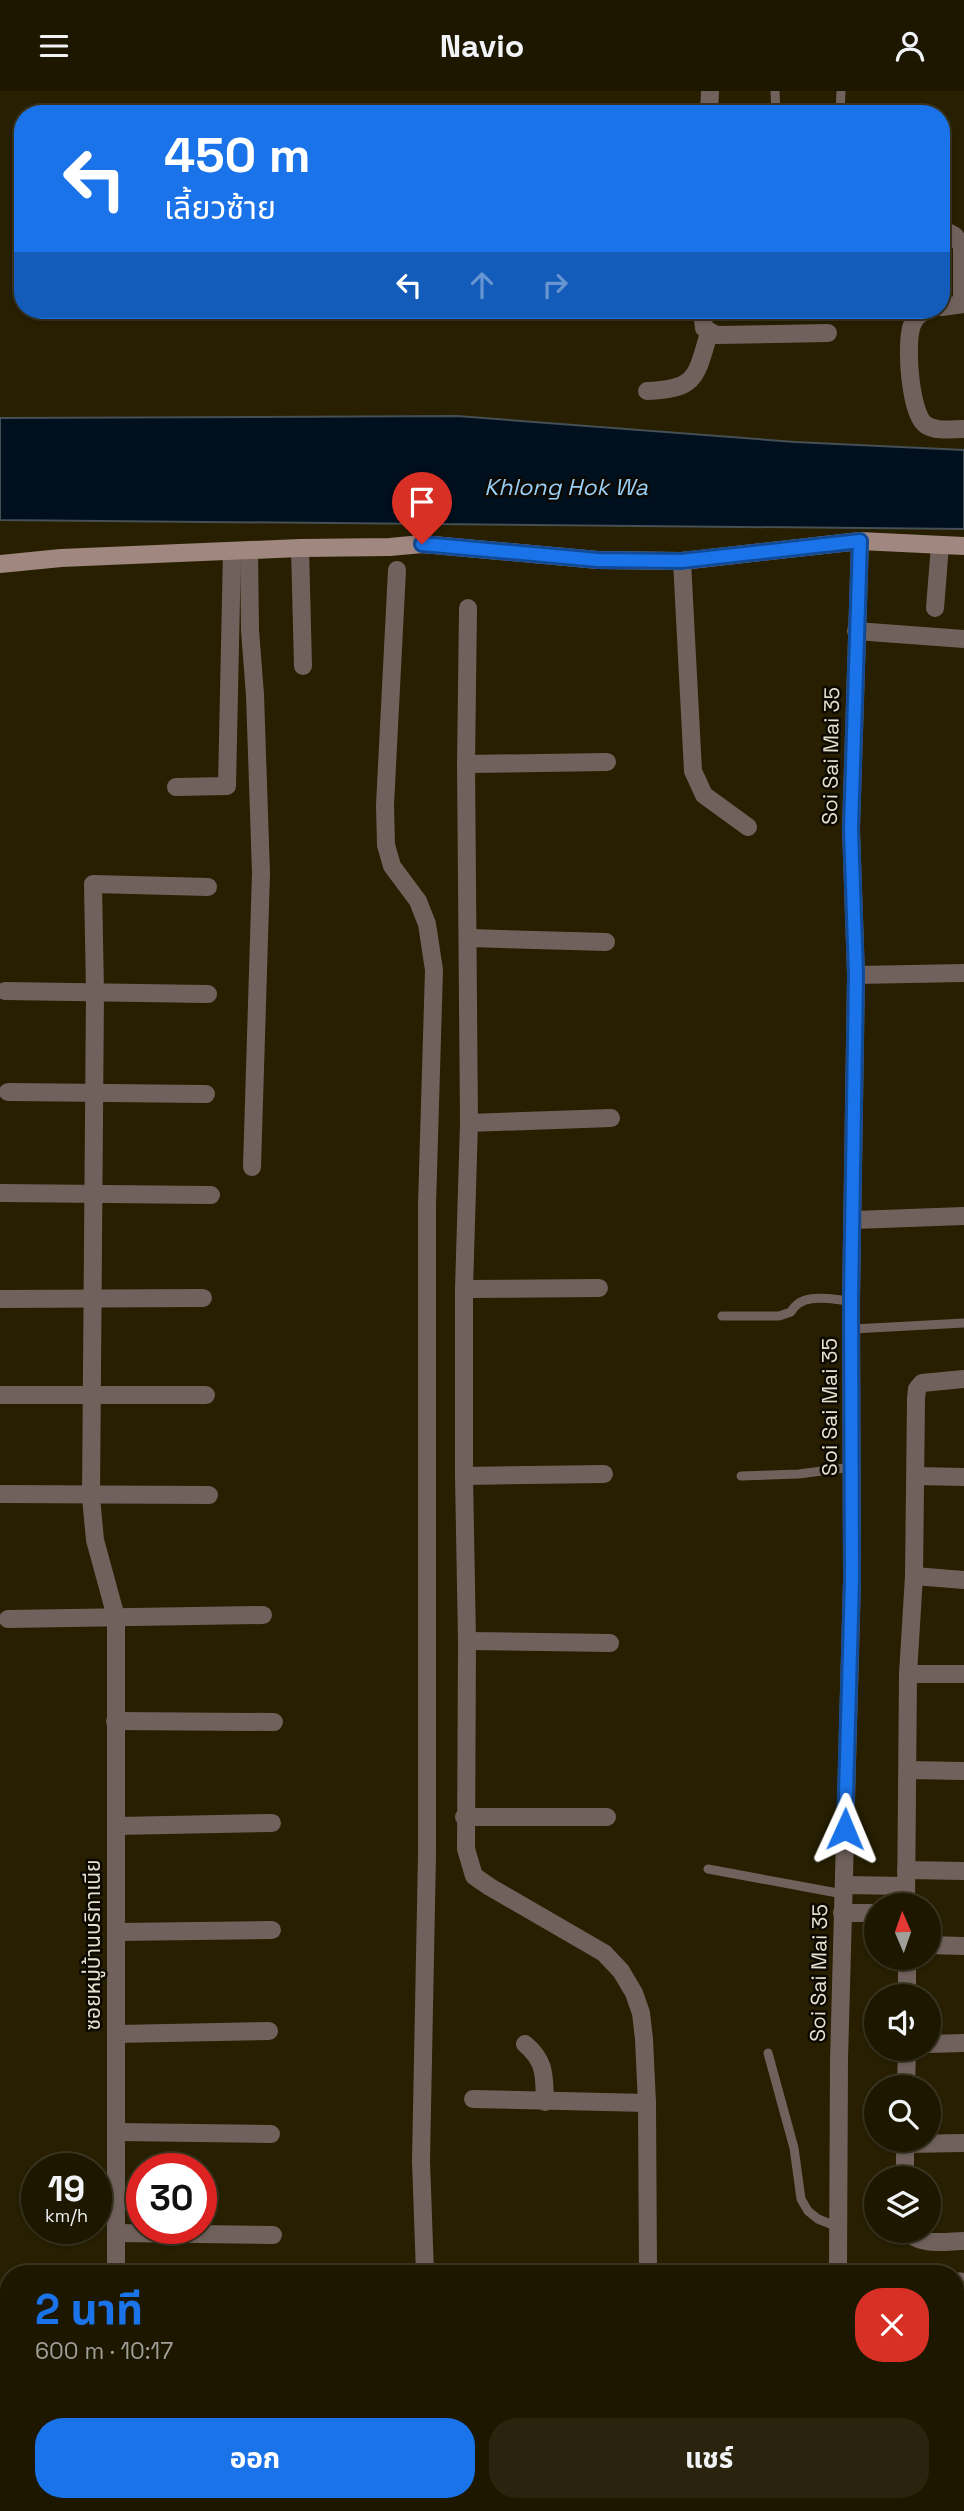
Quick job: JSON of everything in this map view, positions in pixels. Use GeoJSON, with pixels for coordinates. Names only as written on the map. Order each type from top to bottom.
{"type":"FeatureCollection","features":[{"type":"Feature","properties":{"kind":"street"},"geometry":{"type":"LineString","coordinates":[[950,233],[962,246],[963,304]]}},
{"type":"Feature","properties":{"kind":"street"},"geometry":{"type":"LineString","coordinates":[[703,319],[704,328],[716,335],[828,333]]}},
{"type":"Feature","properties":{"kind":"street"},"geometry":{"type":"LineString","coordinates":[[916,319],[910,333],[913,400],[917,413],[924,425],[938,430],[964,429]]}},
{"type":"Feature","properties":{"kind":"street"},"geometry":{"type":"LineString","coordinates":[[647,391],[673,390],[692,381],[709,333]]}},
{"type":"Feature","properties":{"kind":"street"},"geometry":{"type":"LineString","coordinates":[[0,564],[61,558],[422,544],[598,560],[681,561],[860,541],[964,546]]}},
{"type":"Feature","properties":{"kind":"street","name":"Soi Sai Mai 35"},"geometry":{"type":"LineString","coordinates":[[838,2265],[842,1913],[852,1467],[851,1301],[856,975],[851,829],[860,541]]}},
{"type":"Feature","properties":{"kind":"street"},"geometry":{"type":"LineString","coordinates":[[935,608],[940,545]]}},
{"type":"Feature","properties":{"kind":"street"},"geometry":{"type":"LineString","coordinates":[[300,548],[303,666]]}},
{"type":"Feature","properties":{"kind":"street"},"geometry":{"type":"LineString","coordinates":[[176,787],[227,786],[241,550]]}},
{"type":"Feature","properties":{"kind":"street"},"geometry":{"type":"LineString","coordinates":[[241,550],[255,695],[261,873],[252,1167]]}},
{"type":"Feature","properties":{"kind":"street"},"geometry":{"type":"LineString","coordinates":[[681,561],[693,771],[704,795],[748,827]]}},
{"type":"Feature","properties":{"kind":"street"},"geometry":{"type":"LineString","coordinates":[[397,570],[385,805],[386,845],[392,866],[418,901],[427,924],[434,970],[427,1205],[427,1854],[421,2161],[425,2265]]}},
{"type":"Feature","properties":{"kind":"street"},"geometry":{"type":"LineString","coordinates":[[468,608],[466,764],[469,1123],[464,1289],[466,1849],[474,1875],[604,1953],[621,1971],[634,1993],[641,2013],[647,2103],[648,2265]]}},
{"type":"Feature","properties":{"kind":"street"},"geometry":{"type":"LineString","coordinates":[[856,631],[964,639]]}},
{"type":"Feature","properties":{"kind":"street"},"geometry":{"type":"LineString","coordinates":[[466,764],[607,762]]}},
{"type":"Feature","properties":{"kind":"street","name":"ซอยหมู่บ้านบริทาเนีย"},"geometry":{"type":"LineString","coordinates":[[116,2265],[116,1617],[95,1540],[91,1494],[95,992],[93,884],[208,887]]}},
{"type":"Feature","properties":{"kind":"street"},"geometry":{"type":"LineString","coordinates":[[469,938],[606,942]]}},
{"type":"Feature","properties":{"kind":"street"},"geometry":{"type":"LineString","coordinates":[[856,975],[964,973]]}},
{"type":"Feature","properties":{"kind":"street"},"geometry":{"type":"LineString","coordinates":[[5,991],[208,994]]}},
{"type":"Feature","properties":{"kind":"street"},"geometry":{"type":"LineString","coordinates":[[8,1092],[206,1094]]}},
{"type":"Feature","properties":{"kind":"street"},"geometry":{"type":"LineString","coordinates":[[469,1123],[611,1118]]}},
{"type":"Feature","properties":{"kind":"street"},"geometry":{"type":"LineString","coordinates":[[1,1193],[211,1195]]}},
{"type":"Feature","properties":{"kind":"street"},"geometry":{"type":"LineString","coordinates":[[854,1220],[964,1216]]}},
{"type":"Feature","properties":{"kind":"street"},"geometry":{"type":"LineString","coordinates":[[464,1289],[599,1288]]}},
{"type":"Feature","properties":{"kind":"street"},"geometry":{"type":"LineString","coordinates":[[0,1299],[203,1298]]}},
{"type":"Feature","properties":{"kind":"street"},"geometry":{"type":"LineString","coordinates":[[906,1893],[908,1674],[914,1576],[918,1389],[922,1383],[964,1379]]}},
{"type":"Feature","properties":{"kind":"street"},"geometry":{"type":"LineString","coordinates":[[0,1395],[206,1395]]}},
{"type":"Feature","properties":{"kind":"street"},"geometry":{"type":"LineString","coordinates":[[464,1476],[604,1474]]}},
{"type":"Feature","properties":{"kind":"street"},"geometry":{"type":"LineString","coordinates":[[916,1476],[964,1477]]}},
{"type":"Feature","properties":{"kind":"street"},"geometry":{"type":"LineString","coordinates":[[0,1494],[209,1495]]}},
{"type":"Feature","properties":{"kind":"street"},"geometry":{"type":"LineString","coordinates":[[914,1576],[964,1580]]}},
{"type":"Feature","properties":{"kind":"street"},"geometry":{"type":"LineString","coordinates":[[8,1619],[263,1615]]}},
{"type":"Feature","properties":{"kind":"street"},"geometry":{"type":"LineString","coordinates":[[467,1641],[610,1643]]}},
{"type":"Feature","properties":{"kind":"street"},"geometry":{"type":"LineString","coordinates":[[908,1674],[964,1674]]}},
{"type":"Feature","properties":{"kind":"street"},"geometry":{"type":"LineString","coordinates":[[116,1721],[274,1722]]}},
{"type":"Feature","properties":{"kind":"street"},"geometry":{"type":"LineString","coordinates":[[908,1770],[964,1771]]}},
{"type":"Feature","properties":{"kind":"street"},"geometry":{"type":"LineString","coordinates":[[464,1817],[607,1817]]}},
{"type":"Feature","properties":{"kind":"street"},"geometry":{"type":"LineString","coordinates":[[116,1826],[272,1823]]}},
{"type":"Feature","properties":{"kind":"street"},"geometry":{"type":"LineString","coordinates":[[843,1889],[964,1871]]}},
{"type":"Feature","properties":{"kind":"street"},"geometry":{"type":"LineString","coordinates":[[842,1913],[864,1913]]}},
{"type":"Feature","properties":{"kind":"street"},"geometry":{"type":"LineString","coordinates":[[116,1931],[272,1930]]}},
{"type":"Feature","properties":{"kind":"street"},"geometry":{"type":"LineString","coordinates":[[942,1945],[964,1946]]}},
{"type":"Feature","properties":{"kind":"street"},"geometry":{"type":"LineString","coordinates":[[116,2034],[269,2031]]}},
{"type":"Feature","properties":{"kind":"street"},"geometry":{"type":"LineString","coordinates":[[525,2043],[537,2054],[542,2065],[545,2102]]}},
{"type":"Feature","properties":{"kind":"street"},"geometry":{"type":"LineString","coordinates":[[941,2044],[964,2043]]}},
{"type":"Feature","properties":{"kind":"street"},"geometry":{"type":"LineString","coordinates":[[473,2099],[647,2103]]}},
{"type":"Feature","properties":{"kind":"street"},"geometry":{"type":"LineString","coordinates":[[116,2132],[271,2134]]}},
{"type":"Feature","properties":{"kind":"street"},"geometry":{"type":"LineString","coordinates":[[941,2143],[964,2143]]}},
{"type":"Feature","properties":{"kind":"street"},"geometry":{"type":"LineString","coordinates":[[116,2233],[273,2235]]}},
{"type":"Feature","properties":{"kind":"street"},"geometry":{"type":"LineString","coordinates":[[941,2240],[964,2241]]}},
{"type":"Feature","properties":{"kind":"lane"},"geometry":{"type":"LineString","coordinates":[[722,1316],[779,1316],[791,1312],[802,1300],[813,1298],[851,1301]]}},
{"type":"Feature","properties":{"kind":"lane"},"geometry":{"type":"LineString","coordinates":[[853,1329],[964,1323]]}},
{"type":"Feature","properties":{"kind":"lane"},"geometry":{"type":"LineString","coordinates":[[741,1476],[799,1474],[852,1467]]}},
{"type":"Feature","properties":{"kind":"lane"},"geometry":{"type":"LineString","coordinates":[[708,1869],[843,1889]]}},
{"type":"Feature","properties":{"kind":"lane"},"geometry":{"type":"LineString","coordinates":[[768,2053],[794,2148],[801,2199],[808,2211],[818,2219],[839,2227]]}},
{"type":"Feature","properties":{"kind":"water","name":"Khlong Hok Wa"},"geometry":{"type":"Polygon","coordinates":[[[457,416],[795,442],[964,450],[964,529],[0,520],[0,418],[457,416]]]}},
{"type":"Feature","properties":{"kind":"route"},"geometry":{"type":"LineString","coordinates":[[422,544],[598,560],[681,561],[860,541],[851,829],[856,975],[851,1301],[852,1580],[845,1829]]}}]}
